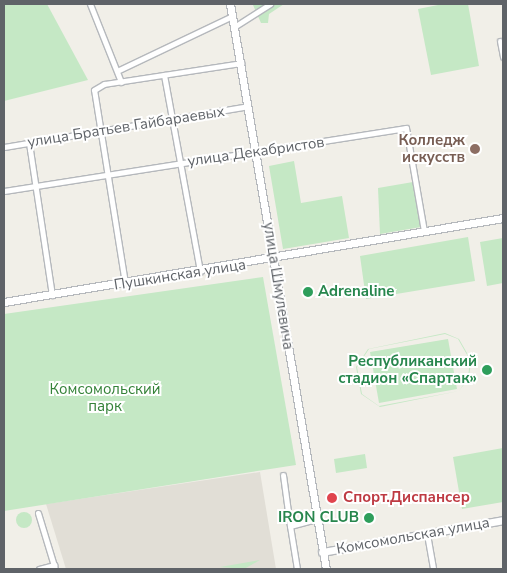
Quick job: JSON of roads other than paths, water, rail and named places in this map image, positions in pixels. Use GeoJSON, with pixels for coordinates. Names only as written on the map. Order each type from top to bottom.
{"type":"FeatureCollection","features":[{"type":"Feature","properties":{"kind":"main road","name":"улица Шмулевича"},"geometry":{"type":"LineString","coordinates":[[230,4],[257,152],[316,519],[326,569]]}},
{"type":"Feature","properties":{"kind":"main road","name":"Пушкинская улица"},"geometry":{"type":"LineString","coordinates":[[4,302],[200,272],[503,218]]}},
{"type":"Feature","properties":{"kind":"main road","name":"Комсомольская улица"},"geometry":{"type":"LineString","coordinates":[[322,552],[503,520]]}},
{"type":"Feature","properties":{"kind":"street"},"geometry":{"type":"LineString","coordinates":[[90,4],[118,70],[121,82]]}},
{"type":"Feature","properties":{"kind":"street"},"geometry":{"type":"LineString","coordinates":[[234,27],[270,4]]}},
{"type":"Feature","properties":{"kind":"street"},"geometry":{"type":"LineString","coordinates":[[118,70],[232,16]]}},
{"type":"Feature","properties":{"kind":"street"},"geometry":{"type":"LineString","coordinates":[[500,41],[503,57]]}},
{"type":"Feature","properties":{"kind":"street"},"geometry":{"type":"LineString","coordinates":[[125,284],[108,175],[98,132],[94,90],[121,82],[241,63]]}},
{"type":"Feature","properties":{"kind":"street"},"geometry":{"type":"LineString","coordinates":[[164,75],[200,272]]}},
{"type":"Feature","properties":{"kind":"street","name":"улица Братьев Гайбараевых"},"geometry":{"type":"LineString","coordinates":[[4,147],[248,106]]}},
{"type":"Feature","properties":{"kind":"street","name":"улица Декабристов"},"geometry":{"type":"LineString","coordinates":[[4,192],[406,128],[424,231]]}},
{"type":"Feature","properties":{"kind":"street"},"geometry":{"type":"LineString","coordinates":[[29,143],[52,295]]}},
{"type":"Feature","properties":{"kind":"street"},"geometry":{"type":"LineString","coordinates":[[283,476],[298,569]]}},
{"type":"Feature","properties":{"kind":"street"},"geometry":{"type":"LineString","coordinates":[[38,514],[54,567],[38,569]]}},
{"type":"Feature","properties":{"kind":"street"},"geometry":{"type":"LineString","coordinates":[[290,526],[316,519]]}},
{"type":"Feature","properties":{"kind":"street"},"geometry":{"type":"LineString","coordinates":[[427,534],[433,569]]}},
{"type":"Feature","properties":{"kind":"place","name":"Колледж искусств"},"geometry":{"type":"Point","coordinates":[475,149]}},
{"type":"Feature","properties":{"kind":"place","name":"Adrenaline"},"geometry":{"type":"Point","coordinates":[308,292]}},
{"type":"Feature","properties":{"kind":"place","name":"Республиканский стадион «Спартак»"},"geometry":{"type":"Point","coordinates":[487,370]}},
{"type":"Feature","properties":{"kind":"place","name":"Спорт.Диспансер"},"geometry":{"type":"Point","coordinates":[332,498]}},
{"type":"Feature","properties":{"kind":"place","name":"IRON CLUB"},"geometry":{"type":"Point","coordinates":[369,518]}},
{"type":"Feature","properties":{"kind":"park label","name":"Комсомольский парк"},"geometry":{"type":"Point","coordinates":[105,398]}}]}
